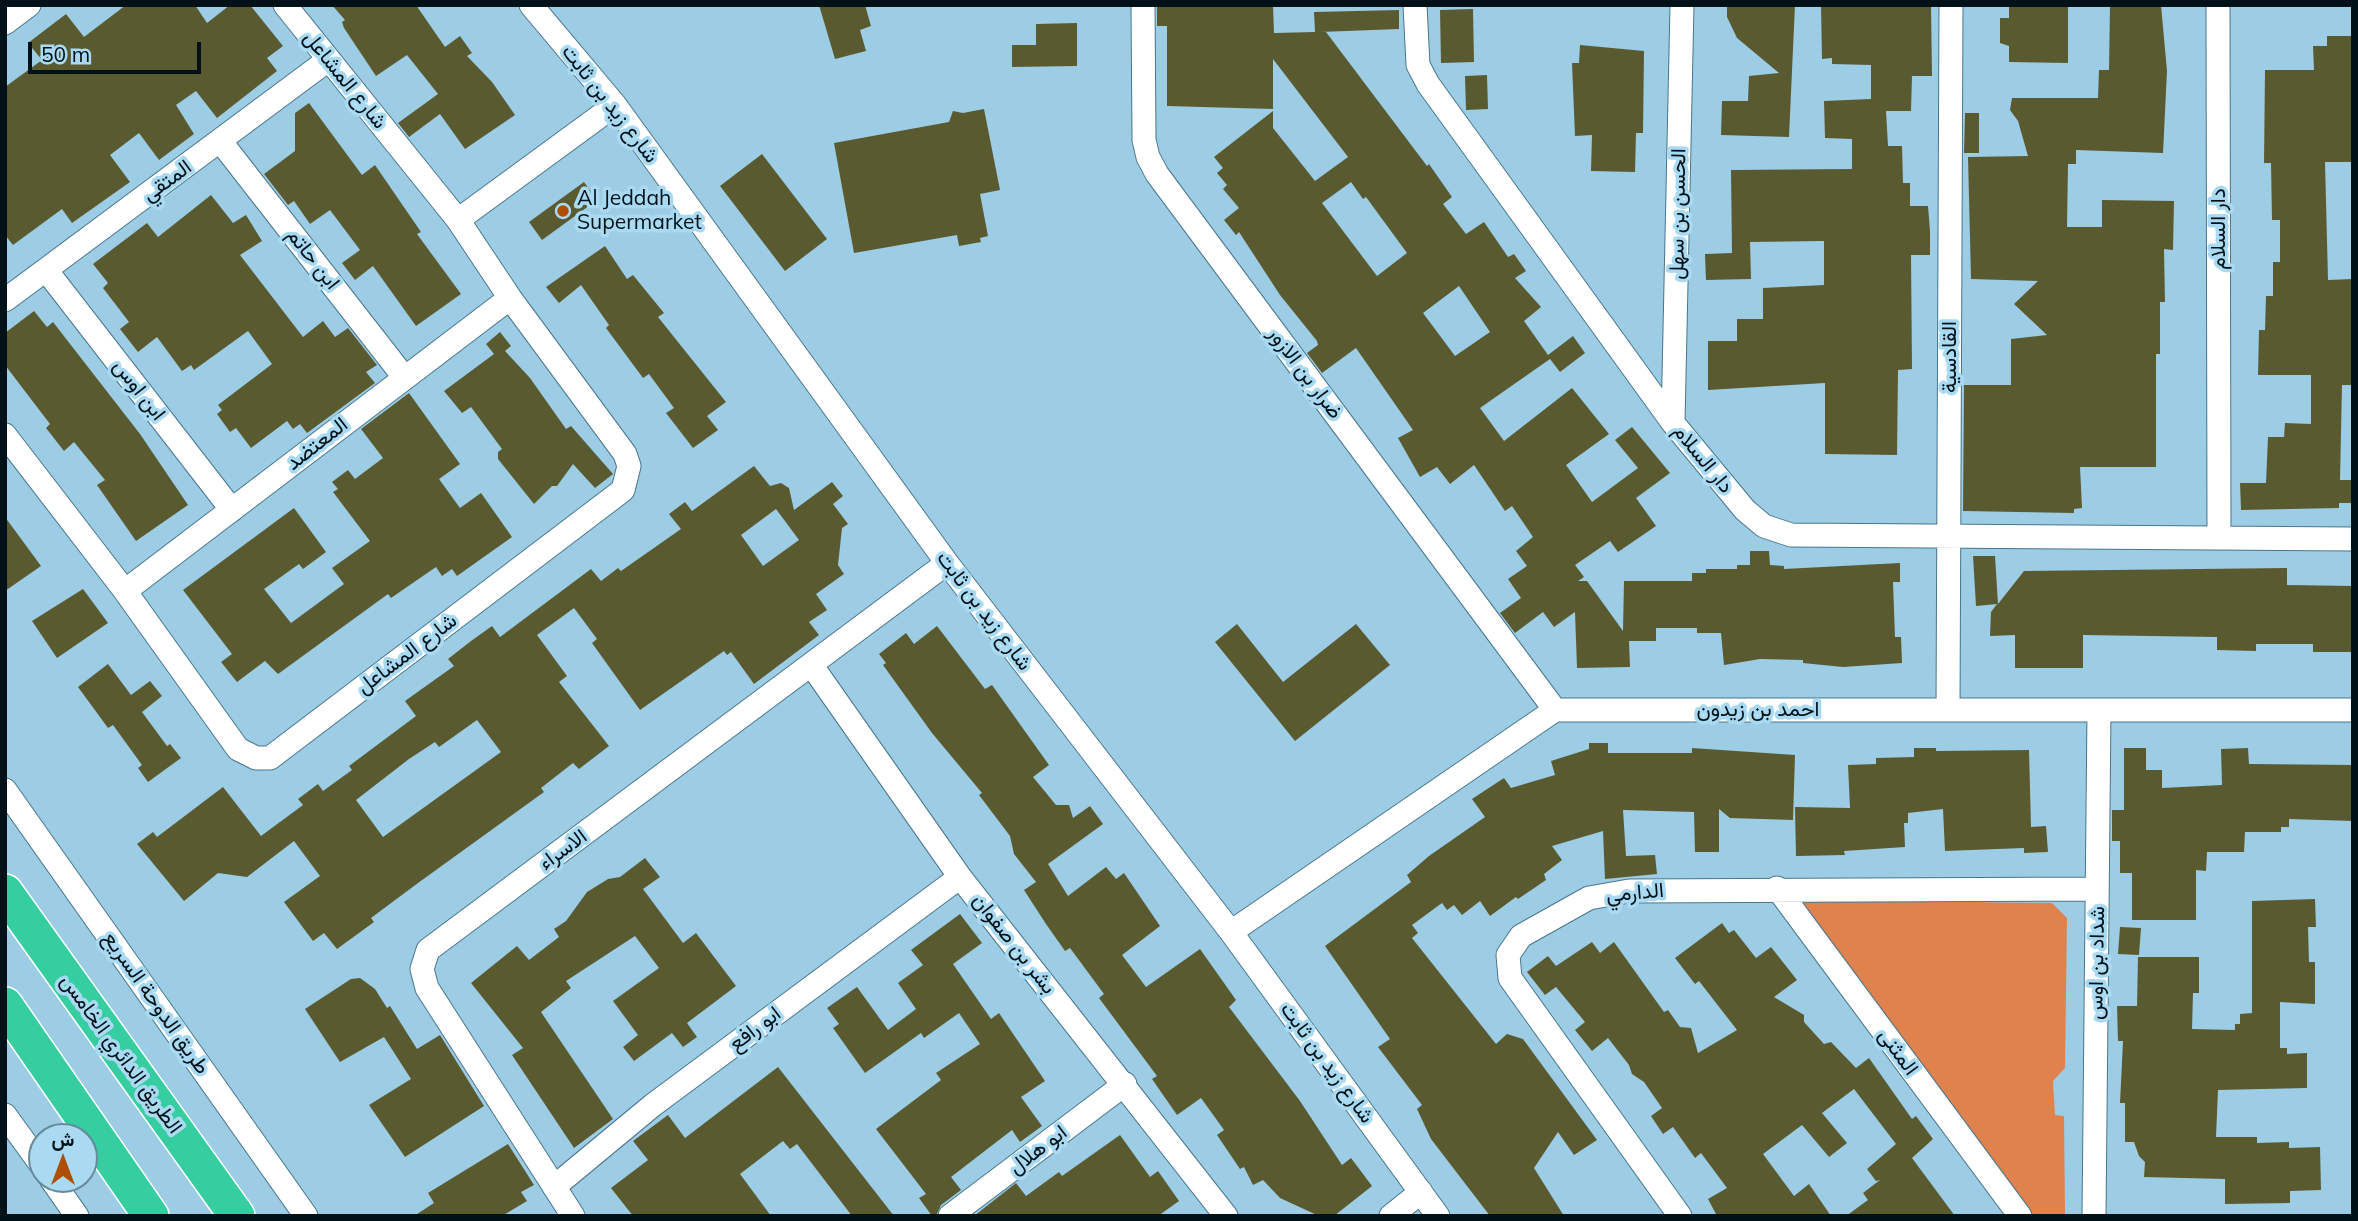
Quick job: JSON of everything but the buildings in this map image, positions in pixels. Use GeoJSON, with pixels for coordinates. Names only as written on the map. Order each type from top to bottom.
{"type":"FeatureCollection","features":[{"type":"Feature","properties":{"kind":"highway","name":"الطريق الدائري الخامس"},"geometry":{"type":"LineString","coordinates":[[5,892],[237,1216]]}},
{"type":"Feature","properties":{"kind":"highway"},"geometry":{"type":"LineString","coordinates":[[5,1005],[151,1216]]}},
{"type":"Feature","properties":{"kind":"highway"},"geometry":{"type":"LineString","coordinates":[[5,1033],[38,1052]]}},
{"type":"Feature","properties":{"kind":"street"},"geometry":{"type":"LineString","coordinates":[[5,23],[29,5]]}},
{"type":"Feature","properties":{"kind":"street","name":"شارع المشاعل"},"geometry":{"type":"LineString","coordinates":[[5,435],[125,591],[238,749],[263,759],[270,758],[623,490],[628,479],[625,454],[510,298],[458,220],[285,5]]}},
{"type":"Feature","properties":{"kind":"street","name":"شارع زيد بن ثابت"},"geometry":{"type":"LineString","coordinates":[[531,5],[615,105],[947,563],[1231,932],[1438,1216]]}},
{"type":"Feature","properties":{"kind":"street","name":"ضرار بن الازور"},"geometry":{"type":"LineString","coordinates":[[1143,5],[1144,140],[1148,157],[1157,174],[1555,710]]}},
{"type":"Feature","properties":{"kind":"street","name":"دار السلام"},"geometry":{"type":"LineString","coordinates":[[1415,5],[1418,65],[1428,84],[1674,423],[1745,510],[1764,526],[1791,535],[2353,539]]}},
{"type":"Feature","properties":{"kind":"street","name":"الحسن بن سهل"},"geometry":{"type":"LineString","coordinates":[[1674,423],[1682,5]]}},
{"type":"Feature","properties":{"kind":"street","name":"القادسية"},"geometry":{"type":"LineString","coordinates":[[1948,710],[1951,5]]}},
{"type":"Feature","properties":{"kind":"street","name":"دار السلام"},"geometry":{"type":"LineString","coordinates":[[2218,5],[2219,538]]}},
{"type":"Feature","properties":{"kind":"street","name":"المتقي"},"geometry":{"type":"LineString","coordinates":[[5,300],[328,60]]}},
{"type":"Feature","properties":{"kind":"street"},"geometry":{"type":"LineString","coordinates":[[458,220],[615,105]]}},
{"type":"Feature","properties":{"kind":"street","name":"ابن حاتم"},"geometry":{"type":"LineString","coordinates":[[221,142],[404,377]]}},
{"type":"Feature","properties":{"kind":"street","name":"ابن اوس"},"geometry":{"type":"LineString","coordinates":[[46,270],[232,510]]}},
{"type":"Feature","properties":{"kind":"street","name":"المعتضد"},"geometry":{"type":"LineString","coordinates":[[125,591],[510,298]]}},
{"type":"Feature","properties":{"kind":"street","name":"الاسراء"},"geometry":{"type":"LineString","coordinates":[[573,1216],[427,988],[423,979],[424,959],[428,950],[947,563]]}},
{"type":"Feature","properties":{"kind":"street","name":"بشر بن صفوان"},"geometry":{"type":"LineString","coordinates":[[811,666],[960,877],[1226,1216]]}},
{"type":"Feature","properties":{"kind":"street"},"geometry":{"type":"LineString","coordinates":[[1231,932],[1555,710]]}},
{"type":"Feature","properties":{"kind":"street","name":"احمد بن زيدون"},"geometry":{"type":"LineString","coordinates":[[1555,710],[2353,710]]}},
{"type":"Feature","properties":{"kind":"street","name":"شداد بن اوس"},"geometry":{"type":"LineString","coordinates":[[2094,1216],[2099,710]]}},
{"type":"Feature","properties":{"kind":"street","name":"طريق الدوحة السريع"},"geometry":{"type":"LineString","coordinates":[[5,790],[306,1216]]}},
{"type":"Feature","properties":{"kind":"street","name":"ابو رافع"},"geometry":{"type":"LineString","coordinates":[[554,1187],[653,1105],[960,877]]}},
{"type":"Feature","properties":{"kind":"street","name":"المثنى"},"geometry":{"type":"LineString","coordinates":[[1777,888],[2020,1216]]}},
{"type":"Feature","properties":{"kind":"street","name":"الدارمي"},"geometry":{"type":"LineString","coordinates":[[1679,1216],[1516,988],[1507,967],[1508,955],[1521,936],[1589,898],[1629,891],[2097,888]]}},
{"type":"Feature","properties":{"kind":"street","name":"ابو هلال"},"geometry":{"type":"LineString","coordinates":[[950,1216],[1125,1084]]}},
{"type":"Feature","properties":{"kind":"street"},"geometry":{"type":"LineString","coordinates":[[5,1115],[28,1147]]}},
{"type":"Feature","properties":{"kind":"street"},"geometry":{"type":"LineString","coordinates":[[1391,1216],[1421,1192]]}},
{"type":"Feature","properties":{"kind":"street"},"geometry":{"type":"LineString","coordinates":[[61,1193],[78,1216]]}},
{"type":"Feature","properties":{"kind":"shaded area"},"geometry":{"type":"Polygon","coordinates":[[[1804,900],[2052,903],[2067,918],[2065,1068],[2053,1081],[2055,1115],[2064,1116],[2065,1216],[2020,1216],[1805,915],[1804,900]]]}},
{"type":"Feature","properties":{"kind":"place","name":"Al Jeddah Supermarket"},"geometry":{"type":"Point","coordinates":[563,211]}}]}
